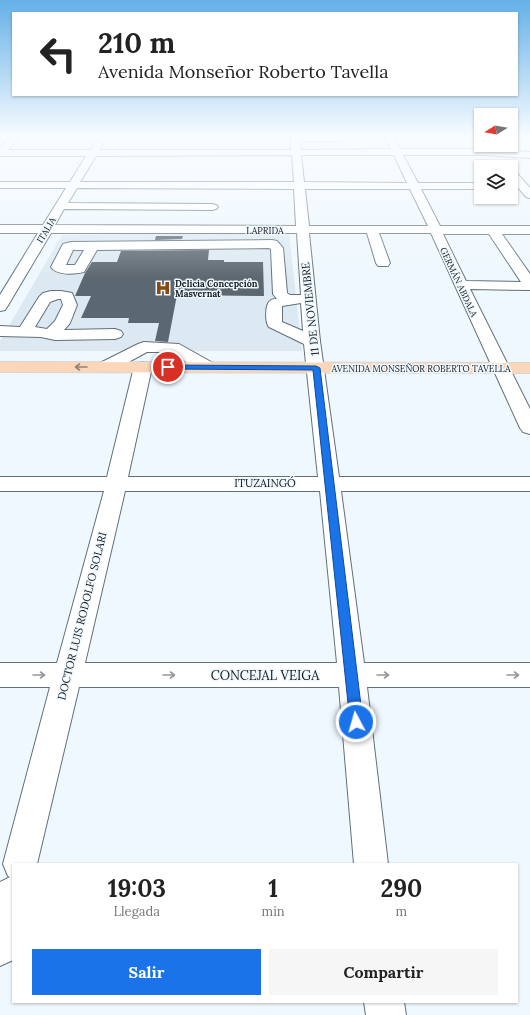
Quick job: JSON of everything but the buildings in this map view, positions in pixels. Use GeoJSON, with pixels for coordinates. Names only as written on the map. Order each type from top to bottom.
{"type":"FeatureCollection","features":[{"type":"Feature","properties":{"kind":"main road","name":"AVENIDA MONSEÑOR ROBERTO TAVELLA"},"geometry":{"type":"LineString","coordinates":[[0,367],[530,368]]}},
{"type":"Feature","properties":{"kind":"street","name":"ITALIA"},"geometry":{"type":"LineString","coordinates":[[0,307],[75,183]]}},
{"type":"Feature","properties":{"kind":"street"},"geometry":{"type":"LineString","coordinates":[[0,185],[474,186]]}},
{"type":"Feature","properties":{"kind":"street"},"geometry":{"type":"LineString","coordinates":[[178,186],[175,194],[178,230]]}},
{"type":"Feature","properties":{"kind":"street","name":"11 DE NOVIEMBRE"},"geometry":{"type":"LineString","coordinates":[[299,186],[312,341],[352,675],[371,863]]}},
{"type":"Feature","properties":{"kind":"street","name":"GERMÁN ABDALA"},"geometry":{"type":"LineString","coordinates":[[414,186],[499,368],[530,428]]}},
{"type":"Feature","properties":{"kind":"street"},"geometry":{"type":"LineString","coordinates":[[526,186],[530,195]]}},
{"type":"Feature","properties":{"kind":"street"},"geometry":{"type":"LineString","coordinates":[[60,206],[212,207]]}},
{"type":"Feature","properties":{"kind":"street","name":"LAPRIDA"},"geometry":{"type":"LineString","coordinates":[[0,229],[530,230]]}},
{"type":"Feature","properties":{"kind":"street"},"geometry":{"type":"LineString","coordinates":[[372,230],[382,263]]}},
{"type":"Feature","properties":{"kind":"street"},"geometry":{"type":"LineString","coordinates":[[493,230],[530,285]]}},
{"type":"Feature","properties":{"kind":"street"},"geometry":{"type":"LineString","coordinates":[[210,240],[255,239],[277,248],[280,294],[287,300]]}},
{"type":"Feature","properties":{"kind":"street"},"geometry":{"type":"LineString","coordinates":[[93,246],[304,244]]}},
{"type":"Feature","properties":{"kind":"street"},"geometry":{"type":"LineString","coordinates":[[225,245],[230,252],[247,258]]}},
{"type":"Feature","properties":{"kind":"street"},"geometry":{"type":"LineString","coordinates":[[262,258],[277,258]]}},
{"type":"Feature","properties":{"kind":"street"},"geometry":{"type":"LineString","coordinates":[[0,284],[14,284]]}},
{"type":"Feature","properties":{"kind":"street"},"geometry":{"type":"LineString","coordinates":[[461,285],[530,285]]}},
{"type":"Feature","properties":{"kind":"street"},"geometry":{"type":"LineString","coordinates":[[25,331],[47,297],[67,296],[70,305],[62,323],[51,334]]}},
{"type":"Feature","properties":{"kind":"street"},"geometry":{"type":"LineString","coordinates":[[308,298],[287,300],[275,304],[274,324],[312,341]]}},
{"type":"Feature","properties":{"kind":"street"},"geometry":{"type":"LineString","coordinates":[[0,331],[25,331],[51,334],[115,334]]}},
{"type":"Feature","properties":{"kind":"street"},"geometry":{"type":"LineString","coordinates":[[106,367],[144,347],[173,347],[207,367]]}},
{"type":"Feature","properties":{"kind":"street","name":"DOCTOR LUIS RODOLFO SOLARI"},"geometry":{"type":"LineString","coordinates":[[20,863],[116,484],[143,367]]}},
{"type":"Feature","properties":{"kind":"street","name":"ITUZAINGÓ"},"geometry":{"type":"LineString","coordinates":[[0,484],[530,484]]}},
{"type":"Feature","properties":{"kind":"street","name":"CONCEJAL VEIGA"},"geometry":{"type":"LineString","coordinates":[[0,675],[530,675]]}},
{"type":"Feature","properties":{"kind":"street"},"geometry":{"type":"LineString","coordinates":[[0,947],[12,898]]}},
{"type":"Feature","properties":{"kind":"street"},"geometry":{"type":"LineString","coordinates":[[384,1003],[386,1015]]}},
{"type":"Feature","properties":{"kind":"shaded area","name":"Delicia Concepción Masvernat"},"geometry":{"type":"Polygon","coordinates":[[[289,233],[302,351],[0,351],[0,341],[62,235],[289,233]]]}},
{"type":"Feature","properties":{"kind":"place","name":"Delicia Concepción Masvernat"},"geometry":{"type":"Point","coordinates":[163,288]}},
{"type":"Feature","properties":{"kind":"route"},"geometry":{"type":"LineString","coordinates":[[168,367],[316,368],[352,675],[356,722]]}}]}
